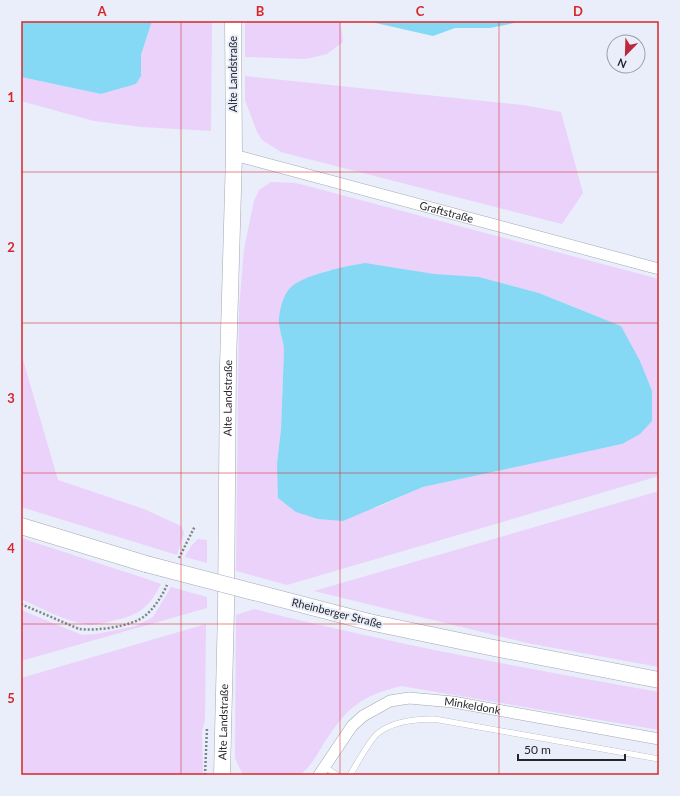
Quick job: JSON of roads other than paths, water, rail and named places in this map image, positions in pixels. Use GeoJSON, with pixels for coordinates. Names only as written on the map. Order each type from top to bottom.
{"type":"FeatureCollection","features":[{"type":"Feature","properties":{"kind":"street","name":"Alte Landstraße"},"geometry":{"type":"LineString","coordinates":[[222,775],[226,610],[228,366],[234,155],[233,21]]}},
{"type":"Feature","properties":{"kind":"street","name":"Graftstraße"},"geometry":{"type":"LineString","coordinates":[[234,155],[659,269]]}},
{"type":"Feature","properties":{"kind":"street","name":"Rheinberger Straße"},"geometry":{"type":"LineString","coordinates":[[21,526],[146,564],[369,622],[496,649],[659,680]]}},
{"type":"Feature","properties":{"kind":"street","name":"Minkeldonk"},"geometry":{"type":"LineString","coordinates":[[322,771],[352,726],[363,716],[390,701],[409,698],[453,702],[659,739]]}},
{"type":"Feature","properties":{"kind":"lane"},"geometry":{"type":"LineString","coordinates":[[350,775],[377,734],[391,726],[416,719],[434,719],[659,759]]}},
{"type":"Feature","properties":{"kind":"lane"},"geometry":{"type":"LineString","coordinates":[[322,771],[338,775]]}},
{"type":"Feature","properties":{"kind":"water"},"geometry":{"type":"Polygon","coordinates":[[[21,21],[152,21],[141,55],[141,76],[136,84],[101,94],[21,77],[21,21]]]}},
{"type":"Feature","properties":{"kind":"water"},"geometry":{"type":"Polygon","coordinates":[[[367,21],[524,21],[490,28],[455,28],[433,36],[367,21]]]}},
{"type":"Feature","properties":{"kind":"water"},"geometry":{"type":"Polygon","coordinates":[[[365,263],[434,274],[479,277],[539,293],[621,326],[640,361],[652,391],[652,421],[640,434],[622,444],[423,487],[343,521],[318,519],[296,512],[278,498],[277,463],[281,429],[284,349],[279,314],[285,295],[289,289],[303,279],[347,266],[365,263]]]}}]}
